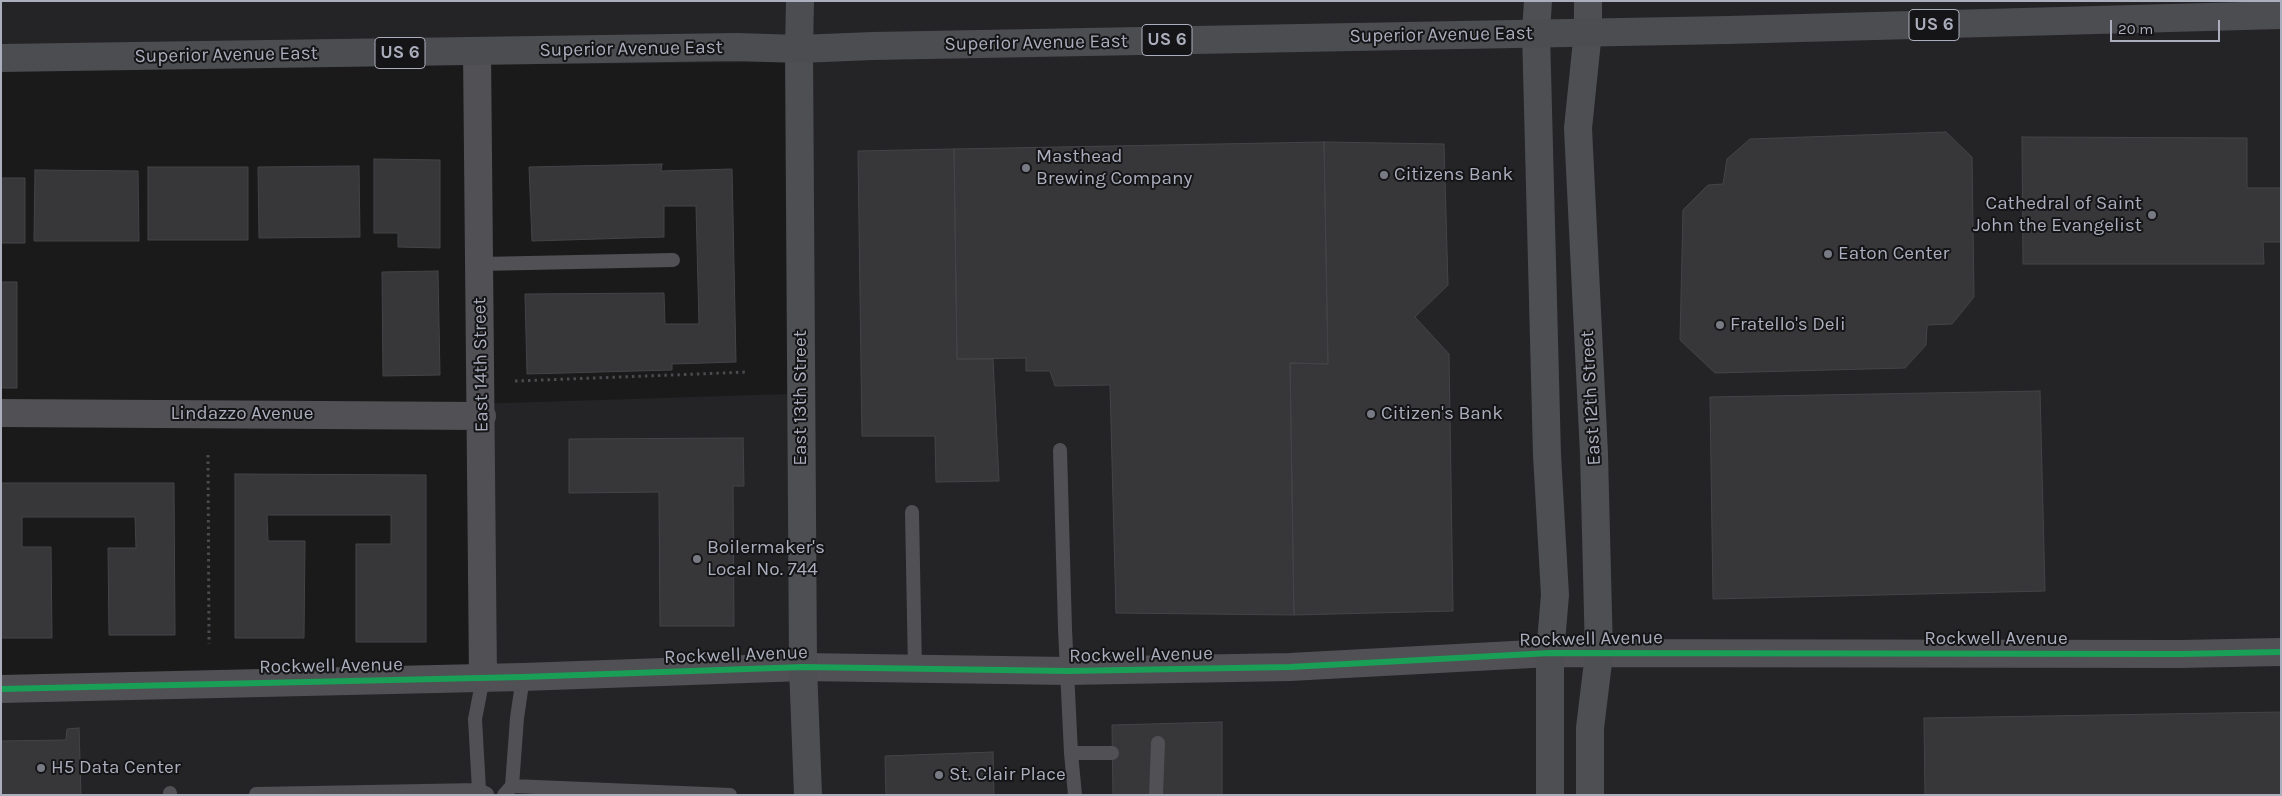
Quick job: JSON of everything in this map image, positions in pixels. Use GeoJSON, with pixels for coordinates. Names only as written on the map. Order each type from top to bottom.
{"type":"FeatureCollection","features":[{"type":"Feature","properties":{"kind":"main road","name":"East 13th Street"},"geometry":{"type":"LineString","coordinates":[[800,1],[803,667],[808,795]]}},
{"type":"Feature","properties":{"kind":"main road"},"geometry":{"type":"LineString","coordinates":[[1538,1],[1536,32],[1547,455],[1555,595],[1550,653],[1550,795]]}},
{"type":"Feature","properties":{"kind":"main road","name":"East 12th Street"},"geometry":{"type":"LineString","coordinates":[[1588,1],[1588,31],[1578,128],[1594,454],[1599,654],[1590,728],[1590,795]]}},
{"type":"Feature","properties":{"kind":"main road","name":"Superior Avenue East"},"geometry":{"type":"LineString","coordinates":[[1,58],[737,47],[799,50],[882,45],[1999,24],[2281,15]]}},
{"type":"Feature","properties":{"kind":"street","name":"East 14th Street"},"geometry":{"type":"LineString","coordinates":[[477,52],[482,416],[482,678]]}},
{"type":"Feature","properties":{"kind":"street","name":"Lindazzo Avenue"},"geometry":{"type":"LineString","coordinates":[[1,413],[482,416]]}},
{"type":"Feature","properties":{"kind":"street","name":"Rockwell Avenue"},"geometry":{"type":"LineString","coordinates":[[1,689],[523,677],[803,667],[1068,671],[1290,667],[1550,653],[2180,654],[2281,652]]}},
{"type":"Feature","properties":{"kind":"lane"},"geometry":{"type":"LineString","coordinates":[[480,264],[673,260]]}},
{"type":"Feature","properties":{"kind":"lane"},"geometry":{"type":"LineString","coordinates":[[1060,450],[1071,753],[1075,795]]}},
{"type":"Feature","properties":{"kind":"lane"},"geometry":{"type":"LineString","coordinates":[[912,512],[916,670]]}},
{"type":"Feature","properties":{"kind":"lane"},"geometry":{"type":"LineString","coordinates":[[523,677],[508,790],[730,795]]}},
{"type":"Feature","properties":{"kind":"lane"},"geometry":{"type":"LineString","coordinates":[[256,794],[483,792],[476,719],[482,678]]}},
{"type":"Feature","properties":{"kind":"lane"},"geometry":{"type":"LineString","coordinates":[[1156,795],[1158,743]]}},
{"type":"Feature","properties":{"kind":"lane"},"geometry":{"type":"LineString","coordinates":[[1071,753],[1112,753]]}},
{"type":"Feature","properties":{"kind":"path"},"geometry":{"type":"LineString","coordinates":[[515,381],[748,372]]}},
{"type":"Feature","properties":{"kind":"path"},"geometry":{"type":"LineString","coordinates":[[208,455],[209,644]]}},
{"type":"Feature","properties":{"kind":"shaded area"},"geometry":{"type":"Polygon","coordinates":[[[1,1],[2281,1],[2281,795],[1,795],[1,681],[472,665],[474,404],[787,394],[789,62],[1,69],[1,1]]]}},
{"type":"Feature","properties":{"kind":"building","name":"Eaton Center"},"geometry":{"type":"Polygon","coordinates":[[[1946,132],[1972,157],[1974,297],[1952,324],[1927,325],[1926,345],[1905,368],[1715,373],[1680,340],[1683,210],[1708,185],[1723,184],[1727,159],[1750,139],[1946,132]]]}},
{"type":"Feature","properties":{"kind":"building","name":"Cathedral of Saint John the Evangelist"},"geometry":{"type":"Polygon","coordinates":[[[2022,137],[2247,138],[2247,188],[2281,188],[2281,242],[2263,242],[2264,264],[2023,264],[2022,137]]]}},
{"type":"Feature","properties":{"kind":"building"},"geometry":{"type":"Polygon","coordinates":[[[1324,142],[1328,364],[1290,363],[1294,615],[1116,613],[1110,385],[1055,386],[1050,371],[1026,371],[1026,358],[957,359],[954,149],[1324,142]]]}},
{"type":"Feature","properties":{"kind":"building","name":"Citizen's Bank"},"geometry":{"type":"Polygon","coordinates":[[[1324,142],[1444,144],[1448,285],[1415,317],[1449,354],[1453,611],[1294,615],[1290,363],[1328,364],[1324,142]]]}},
{"type":"Feature","properties":{"kind":"building"},"geometry":{"type":"Polygon","coordinates":[[[954,149],[957,359],[993,359],[999,481],[936,482],[935,436],[862,436],[858,151],[954,149]]]}},
{"type":"Feature","properties":{"kind":"building"},"geometry":{"type":"Polygon","coordinates":[[[374,159],[440,160],[440,248],[398,247],[398,233],[374,233],[374,159]]]}},
{"type":"Feature","properties":{"kind":"building"},"geometry":{"type":"Polygon","coordinates":[[[662,164],[661,171],[732,169],[736,362],[672,364],[672,370],[527,374],[525,294],[664,293],[665,324],[699,324],[696,206],[664,206],[664,237],[532,241],[529,167],[662,164]]]}},
{"type":"Feature","properties":{"kind":"building"},"geometry":{"type":"Polygon","coordinates":[[[359,166],[360,237],[259,238],[258,167],[359,166]]]}},
{"type":"Feature","properties":{"kind":"building"},"geometry":{"type":"Polygon","coordinates":[[[148,167],[248,167],[248,240],[148,240],[148,167]]]}},
{"type":"Feature","properties":{"kind":"building"},"geometry":{"type":"Polygon","coordinates":[[[35,170],[138,171],[139,241],[34,241],[35,170]]]}},
{"type":"Feature","properties":{"kind":"building"},"geometry":{"type":"Polygon","coordinates":[[[1,178],[25,178],[25,243],[1,243],[1,178]]]}},
{"type":"Feature","properties":{"kind":"building"},"geometry":{"type":"Polygon","coordinates":[[[438,271],[440,375],[383,376],[382,272],[438,271]]]}},
{"type":"Feature","properties":{"kind":"building"},"geometry":{"type":"Polygon","coordinates":[[[1,282],[17,282],[17,388],[1,388],[1,282]]]}},
{"type":"Feature","properties":{"kind":"building"},"geometry":{"type":"Polygon","coordinates":[[[2040,391],[2045,591],[1713,599],[1710,397],[2040,391]]]}},
{"type":"Feature","properties":{"kind":"building","name":"Boilermaker's Local No. 744"},"geometry":{"type":"Polygon","coordinates":[[[743,438],[744,486],[733,486],[734,626],[660,626],[659,492],[569,493],[569,439],[743,438]]]}},
{"type":"Feature","properties":{"kind":"building"},"geometry":{"type":"Polygon","coordinates":[[[235,474],[426,475],[426,642],[356,642],[356,544],[391,544],[391,515],[267,515],[268,541],[305,541],[304,638],[235,638],[235,474]]]}},
{"type":"Feature","properties":{"kind":"building"},"geometry":{"type":"Polygon","coordinates":[[[1,483],[174,483],[175,635],[109,635],[108,548],[136,548],[135,517],[22,517],[22,547],[51,547],[52,638],[1,638],[1,483]]]}},
{"type":"Feature","properties":{"kind":"building"},"geometry":{"type":"Polygon","coordinates":[[[2281,712],[2281,795],[1925,795],[1924,718],[2281,712]]]}},
{"type":"Feature","properties":{"kind":"building"},"geometry":{"type":"Polygon","coordinates":[[[1222,722],[1222,795],[1113,795],[1112,725],[1222,722]]]}},
{"type":"Feature","properties":{"kind":"building","name":"H5 Data Center"},"geometry":{"type":"Polygon","coordinates":[[[79,728],[81,795],[1,795],[1,741],[66,740],[67,729],[79,728]]]}},
{"type":"Feature","properties":{"kind":"building","name":"St. Clair Place"},"geometry":{"type":"Polygon","coordinates":[[[993,752],[994,795],[886,795],[885,756],[993,752]]]}},
{"type":"Feature","properties":{"kind":"cycle path"},"geometry":{"type":"LineString","coordinates":[[1,689],[523,677],[803,667],[1068,671],[1290,667],[1550,653],[2180,654],[2281,652]]}},
{"type":"Feature","properties":{"kind":"place","name":"Masthead Brewing Company"},"geometry":{"type":"Point","coordinates":[1026,168]}},
{"type":"Feature","properties":{"kind":"place","name":"Citizens Bank"},"geometry":{"type":"Point","coordinates":[1384,175]}},
{"type":"Feature","properties":{"kind":"place","name":"Cathedral of Saint John the Evangelist"},"geometry":{"type":"Point","coordinates":[2152,215]}},
{"type":"Feature","properties":{"kind":"place","name":"Eaton Center"},"geometry":{"type":"Point","coordinates":[1828,254]}},
{"type":"Feature","properties":{"kind":"place","name":"Fratello's Deli"},"geometry":{"type":"Point","coordinates":[1720,325]}},
{"type":"Feature","properties":{"kind":"place","name":"Citizen's Bank"},"geometry":{"type":"Point","coordinates":[1371,414]}},
{"type":"Feature","properties":{"kind":"place","name":"Boilermaker's Local No. 744"},"geometry":{"type":"Point","coordinates":[697,559]}},
{"type":"Feature","properties":{"kind":"place","name":"H5 Data Center"},"geometry":{"type":"Point","coordinates":[41,768]}},
{"type":"Feature","properties":{"kind":"place","name":"St. Clair Place"},"geometry":{"type":"Point","coordinates":[939,775]}}]}
